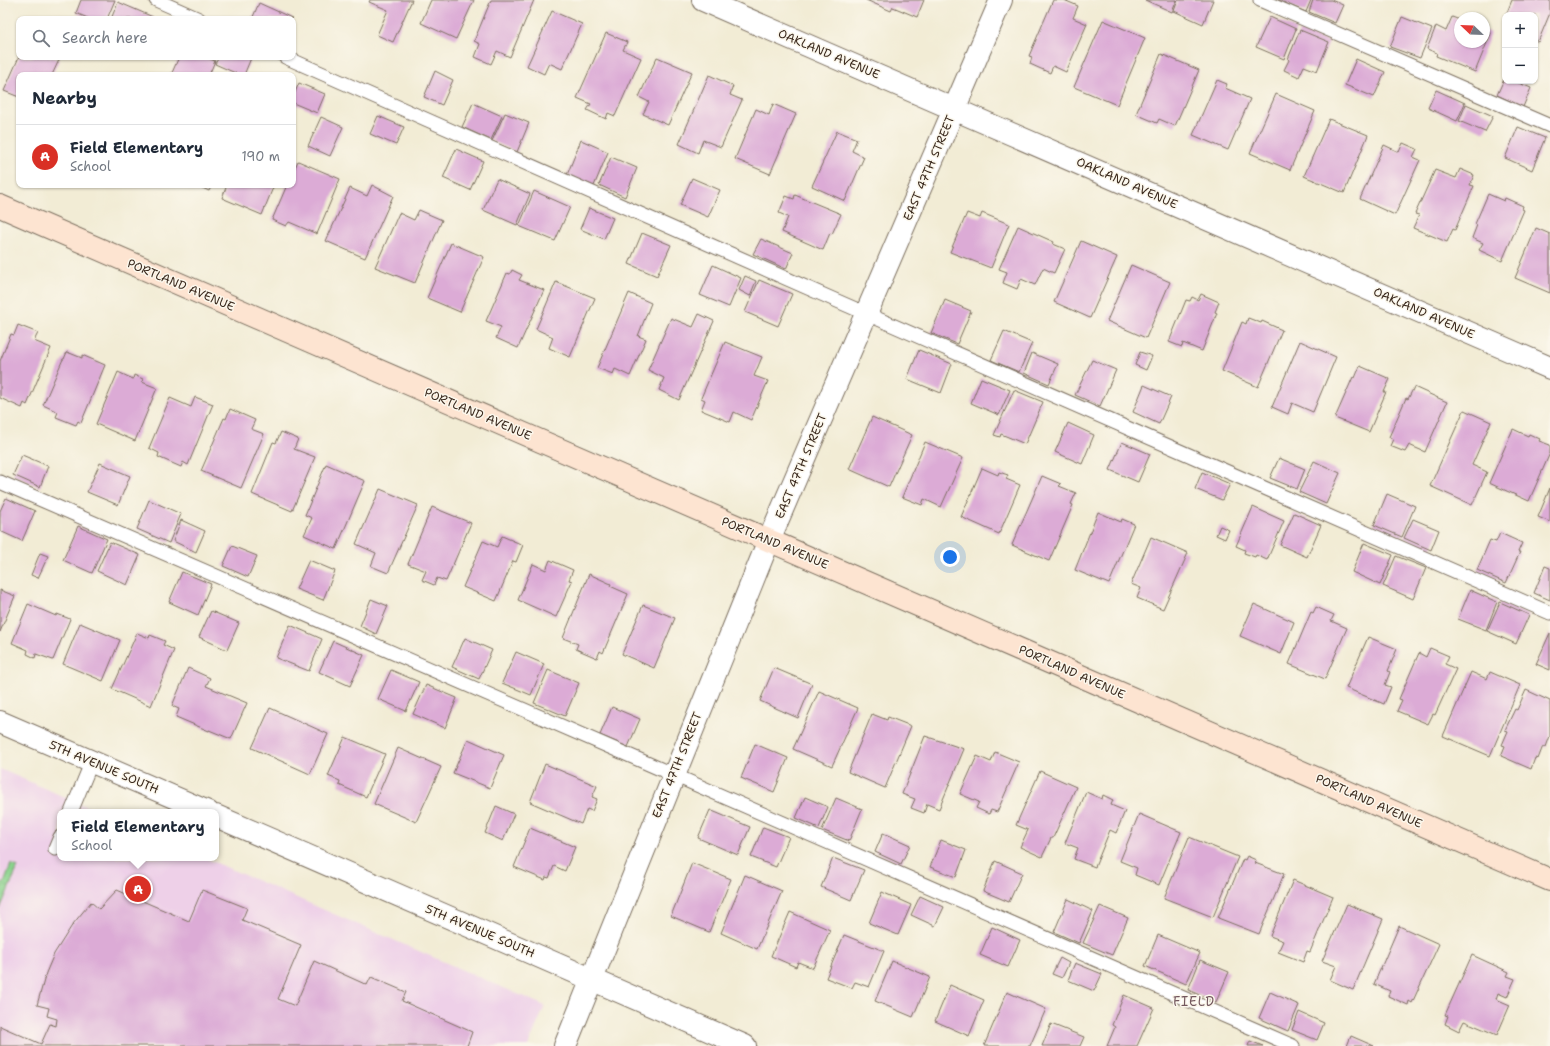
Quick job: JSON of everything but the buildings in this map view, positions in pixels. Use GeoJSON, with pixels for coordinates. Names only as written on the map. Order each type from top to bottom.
{"type":"FeatureCollection","features":[{"type":"Feature","properties":{"kind":"street","name":"OAKLAND AVENUE"},"geometry":{"type":"LineString","coordinates":[[703,0],[955,108],[1550,368]]}},
{"type":"Feature","properties":{"kind":"street","name":"EAST 47TH STREET"},"geometry":{"type":"LineString","coordinates":[[565,1046],[769,540],[1001,0]]}},
{"type":"Feature","properties":{"kind":"street","name":"PORTLAND AVENUE"},"geometry":{"type":"LineString","coordinates":[[0,206],[1550,880]]}},
{"type":"Feature","properties":{"kind":"street","name":"5TH AVENUE SOUTH"},"geometry":{"type":"LineString","coordinates":[[0,722],[201,809]]}},
{"type":"Feature","properties":{"kind":"street","name":"5TH AVENUE SOUTH"},"geometry":{"type":"LineString","coordinates":[[219,817],[745,1046]]}},
{"type":"Feature","properties":{"kind":"lane"},"geometry":{"type":"LineString","coordinates":[[156,0],[192,16]]}},
{"type":"Feature","properties":{"kind":"lane"},"geometry":{"type":"LineString","coordinates":[[1260,0],[1550,126]]}},
{"type":"Feature","properties":{"kind":"lane"},"geometry":{"type":"LineString","coordinates":[[292,60],[1550,613]]}},
{"type":"Feature","properties":{"kind":"lane"},"geometry":{"type":"LineString","coordinates":[[0,482],[1293,1046]]}},
{"type":"Feature","properties":{"kind":"lane"},"geometry":{"type":"LineString","coordinates":[[72,809],[92,761]]}},
{"type":"Feature","properties":{"kind":"shaded area"},"geometry":{"type":"Polygon","coordinates":[[[0,769],[92,809],[57,809],[57,861],[212,861],[545,1006],[528,1046],[0,1046],[0,769]]]}},
{"type":"Feature","properties":{"kind":"green space"},"geometry":{"type":"Polygon","coordinates":[[[11,864],[18,867],[0,909],[0,884],[4,882],[11,864]]]}},
{"type":"Feature","properties":{"kind":"place","name":"Field Elementary"},"geometry":{"type":"Point","coordinates":[138,889]}},
{"type":"Feature","properties":{"kind":"district","name":"FIELD"},"geometry":{"type":"Point","coordinates":[1194,1001]}}]}
